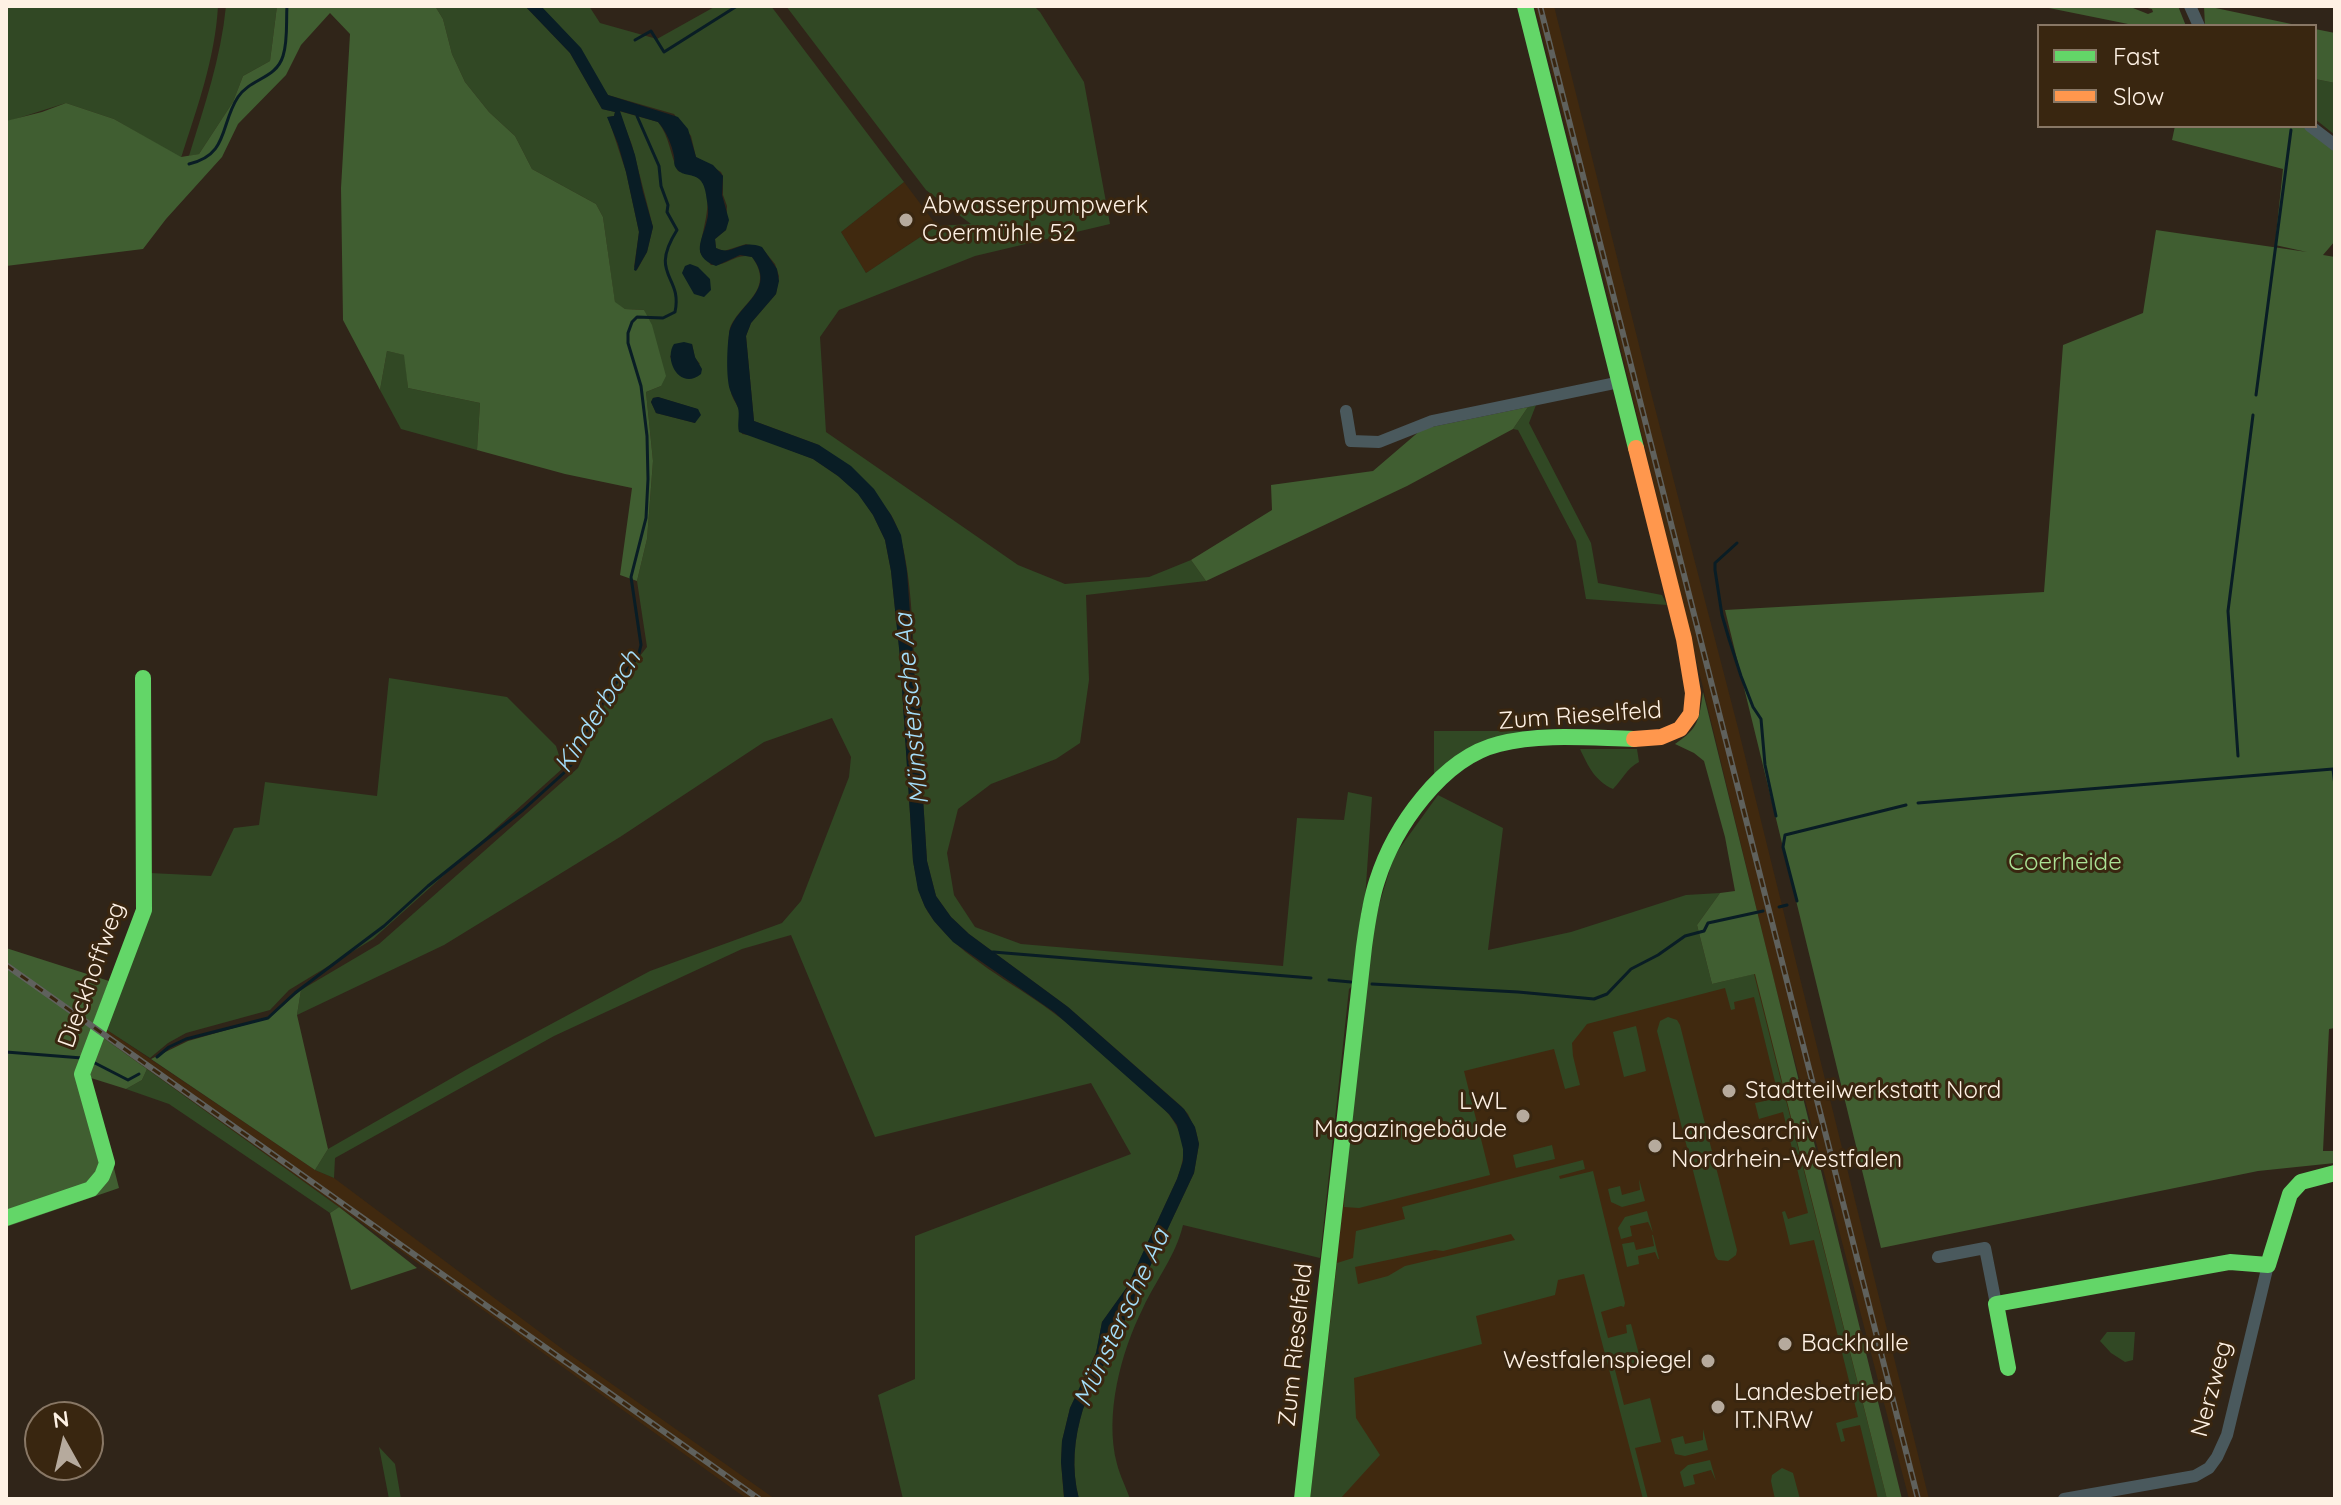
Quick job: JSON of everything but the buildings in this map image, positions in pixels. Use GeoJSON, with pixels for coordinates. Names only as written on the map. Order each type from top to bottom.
{"type":"FeatureCollection","features":[{"type":"Feature","properties":{"kind":"street","name":"Zum Rieselfeld"},"geometry":{"type":"LineString","coordinates":[[1302,1499],[1359,983],[1371,899],[1384,861],[1400,833],[1443,776],[1481,749],[1514,741],[1658,738],[1682,729],[1692,712],[1693,689],[1684,639],[1525,6]]}},
{"type":"Feature","properties":{"kind":"street"},"geometry":{"type":"LineString","coordinates":[[2313,128],[2335,145]]}},
{"type":"Feature","properties":{"kind":"street"},"geometry":{"type":"LineString","coordinates":[[1346,411],[1351,441],[1379,442],[1432,421],[1620,382]]}},
{"type":"Feature","properties":{"kind":"street","name":"Dieckhoffweg"},"geometry":{"type":"LineString","coordinates":[[6,1218],[91,1189],[102,1176],[107,1163],[83,1072],[144,910],[143,678]]}},
{"type":"Feature","properties":{"kind":"street","name":"Nerzweg"},"geometry":{"type":"LineString","coordinates":[[2064,1499],[2109,1496],[2195,1476],[2209,1468],[2227,1435],[2268,1265],[2290,1194],[2301,1182],[2335,1173]]}},
{"type":"Feature","properties":{"kind":"street"},"geometry":{"type":"LineString","coordinates":[[1938,1257],[1985,1248],[2008,1368]]}},
{"type":"Feature","properties":{"kind":"street"},"geometry":{"type":"LineString","coordinates":[[1996,1304],[2230,1262],[2268,1265]]}},
{"type":"Feature","properties":{"kind":"shaded area"},"geometry":{"type":"Polygon","coordinates":[[[1535,6],[1554,6],[1738,728],[1929,1499],[1909,1499],[1773,977],[1535,6]]]}},
{"type":"Feature","properties":{"kind":"shaded area"},"geometry":{"type":"Polygon","coordinates":[[[904,182],[937,226],[866,273],[841,232],[904,182]]]}},
{"type":"Feature","properties":{"kind":"shaded area"},"geometry":{"type":"Polygon","coordinates":[[[6,955],[104,1028],[315,1170],[334,1178],[565,1351],[775,1499],[747,1499],[91,1029],[6,955]]]}},
{"type":"Feature","properties":{"kind":"shaded area"},"geometry":{"type":"Polygon","coordinates":[[[1759,973],[1891,1499],[1310,1499],[1358,1073],[1759,973]]]}},
{"type":"Feature","properties":{"kind":"green space"},"geometry":{"type":"Polygon","coordinates":[[[6,6],[218,6],[209,64],[181,158],[114,119],[66,103],[6,122],[6,6]]]}},
{"type":"Feature","properties":{"kind":"green space"},"geometry":{"type":"Polygon","coordinates":[[[226,6],[277,6],[270,61],[243,76],[233,102],[199,154],[189,156],[216,63],[226,6]]]}},
{"type":"Feature","properties":{"kind":"green space"},"geometry":{"type":"Polygon","coordinates":[[[277,6],[435,6],[443,19],[452,54],[465,82],[489,112],[515,136],[532,169],[596,204],[603,217],[615,302],[625,309],[644,310],[652,325],[666,376],[661,386],[646,392],[653,461],[647,539],[637,581],[620,575],[632,488],[477,450],[480,403],[408,388],[404,355],[387,351],[380,390],[343,320],[341,188],[350,34],[330,13],[301,45],[286,75],[238,124],[222,157],[143,249],[6,266],[6,121],[66,103],[114,119],[181,157],[199,154],[233,102],[243,76],[270,61],[277,6]]]}},
{"type":"Feature","properties":{"kind":"green space"},"geometry":{"type":"Polygon","coordinates":[[[435,6],[525,6],[570,53],[602,109],[615,112],[614,116],[608,117],[626,172],[639,232],[634,267],[637,270],[647,252],[653,227],[632,145],[619,111],[658,122],[678,171],[695,176],[703,183],[708,202],[700,252],[711,265],[741,256],[752,257],[760,278],[754,296],[735,319],[729,333],[730,387],[739,409],[742,434],[813,459],[838,476],[858,493],[885,540],[900,657],[913,861],[924,905],[958,945],[1072,1027],[1160,1105],[1178,1128],[1183,1153],[1177,1179],[1127,1287],[1102,1322],[1096,1353],[1070,1408],[1062,1441],[1064,1499],[903,1499],[878,1395],[915,1379],[915,1236],[1131,1154],[1091,1083],[875,1137],[791,935],[742,949],[554,1036],[335,1158],[334,1178],[315,1170],[328,1149],[471,1067],[650,971],[782,923],[801,901],[849,777],[851,757],[832,718],[764,742],[620,837],[444,945],[297,1015],[301,990],[379,944],[578,768],[600,712],[647,647],[637,581],[647,539],[653,461],[646,392],[661,386],[644,310],[625,309],[615,303],[603,217],[596,204],[532,169],[515,136],[489,112],[465,82],[452,54],[443,19],[435,6]],[[692,344],[670,356],[675,369],[700,364],[695,358],[692,344]],[[658,397],[651,402],[656,413],[695,423],[697,409],[658,397]]]}},
{"type":"Feature","properties":{"kind":"green space"},"geometry":{"type":"Polygon","coordinates":[[[541,6],[589,6],[600,23],[657,39],[716,6],[771,6],[904,182],[841,232],[866,273],[937,226],[971,224],[926,190],[786,6],[1034,6],[1084,82],[1110,224],[975,256],[839,310],[820,337],[826,432],[1018,565],[1065,584],[1149,577],[1191,560],[1206,581],[1086,595],[1089,680],[1080,743],[1056,759],[991,784],[958,809],[947,853],[954,895],[975,927],[1021,944],[1283,966],[1297,818],[1344,820],[1348,792],[1372,797],[1365,900],[1352,986],[1349,989],[1320,1258],[1183,1225],[1171,1257],[1135,1325],[1117,1384],[1113,1445],[1130,1499],[1079,1499],[1074,1465],[1077,1431],[1083,1409],[1194,1173],[1199,1144],[1196,1131],[1181,1106],[1068,1007],[969,934],[951,917],[936,896],[927,861],[920,751],[921,707],[916,698],[911,600],[897,528],[889,512],[819,445],[754,421],[746,336],[751,323],[776,294],[779,276],[775,264],[762,248],[746,244],[724,251],[716,248],[715,239],[726,230],[727,206],[721,172],[696,157],[691,136],[674,114],[608,95],[541,6]]]}},
{"type":"Feature","properties":{"kind":"green space"},"geometry":{"type":"Polygon","coordinates":[[[2039,6],[2128,6],[2148,14],[2153,12],[2152,9],[2139,6],[2178,6],[2185,24],[2128,24],[2039,6]]]}},
{"type":"Feature","properties":{"kind":"green space"},"geometry":{"type":"Polygon","coordinates":[[[2204,6],[2292,24],[2205,24],[2204,6]]]}},
{"type":"Feature","properties":{"kind":"green space"},"geometry":{"type":"Polygon","coordinates":[[[2317,29],[2335,33],[2335,83],[2317,79],[2317,29]]]}},
{"type":"Feature","properties":{"kind":"green space"},"geometry":{"type":"Polygon","coordinates":[[[2317,79],[2335,83],[2335,135],[2317,121],[2317,79]]]}},
{"type":"Feature","properties":{"kind":"green space","name":"Coerheide"},"geometry":{"type":"Polygon","coordinates":[[[2175,128],[2317,128],[2335,146],[2335,241],[2323,255],[2335,257],[2335,1028],[2329,1029],[2323,1151],[2335,1151],[2335,1163],[2258,1171],[1881,1248],[1725,610],[2044,592],[2063,345],[2143,313],[2156,230],[2307,252],[2275,245],[2283,169],[2172,140],[2175,128]]]}},
{"type":"Feature","properties":{"kind":"green space"},"geometry":{"type":"Polygon","coordinates":[[[387,351],[405,355],[408,388],[480,403],[477,450],[401,429],[380,390],[387,351]]]}},
{"type":"Feature","properties":{"kind":"green space"},"geometry":{"type":"Polygon","coordinates":[[[1536,405],[1529,423],[1591,543],[1598,583],[1662,595],[1667,605],[1586,599],[1576,541],[1518,430],[1513,429],[1528,407],[1536,405]]]}},
{"type":"Feature","properties":{"kind":"green space"},"geometry":{"type":"Polygon","coordinates":[[[1528,407],[1513,429],[1407,486],[1206,581],[1191,560],[1272,510],[1271,485],[1373,471],[1422,429],[1528,407]]]}},
{"type":"Feature","properties":{"kind":"green space"},"geometry":{"type":"Polygon","coordinates":[[[389,678],[507,697],[556,746],[563,768],[373,939],[289,990],[270,1010],[186,1033],[150,1058],[104,1028],[150,873],[211,876],[234,828],[259,825],[265,782],[377,796],[389,678]]]}},
{"type":"Feature","properties":{"kind":"green space"},"geometry":{"type":"Polygon","coordinates":[[[1703,692],[1902,1499],[1887,1499],[1755,974],[1712,984],[1697,925],[1720,893],[1735,891],[1725,837],[1704,761],[1675,744],[1689,733],[1696,722],[1703,692]]]}},
{"type":"Feature","properties":{"kind":"green space"},"geometry":{"type":"Polygon","coordinates":[[[1434,731],[1534,731],[1434,774],[1434,731]]]}},
{"type":"Feature","properties":{"kind":"green space"},"geometry":{"type":"Polygon","coordinates":[[[1580,749],[1637,749],[1639,762],[1613,789],[1597,777],[1580,749]]]}},
{"type":"Feature","properties":{"kind":"green space"},"geometry":{"type":"Polygon","coordinates":[[[1438,795],[1503,828],[1488,950],[1571,932],[1686,895],[1720,893],[1697,925],[1712,984],[1754,974],[1887,1499],[1878,1499],[1860,1425],[1842,1429],[1845,1441],[1841,1442],[1836,1423],[1858,1417],[1814,1240],[1790,1245],[1782,1212],[1785,1211],[1788,1219],[1808,1213],[1783,1112],[1759,1119],[1755,1103],[1779,1098],[1754,997],[1734,1002],[1735,1009],[1731,1010],[1725,988],[1587,1024],[1572,1043],[1580,1085],[1565,1089],[1554,1049],[1464,1071],[1490,1175],[1359,1208],[1344,1207],[1349,1117],[1372,928],[1394,856],[1438,795]]]}},
{"type":"Feature","properties":{"kind":"green space"},"geometry":{"type":"Polygon","coordinates":[[[6,948],[109,981],[91,1029],[147,1069],[142,1080],[126,1089],[91,1078],[119,1188],[6,1227],[6,948]]]}},
{"type":"Feature","properties":{"kind":"green space"},"geometry":{"type":"Polygon","coordinates":[[[301,990],[297,1015],[328,1149],[315,1170],[151,1059],[188,1041],[269,1018],[301,990]]]}},
{"type":"Feature","properties":{"kind":"green space"},"geometry":{"type":"Polygon","coordinates":[[[1668,1017],[1677,1020],[1680,1025],[1737,1250],[1728,1261],[1718,1260],[1715,1256],[1657,1031],[1660,1021],[1668,1017]]]}},
{"type":"Feature","properties":{"kind":"green space"},"geometry":{"type":"Polygon","coordinates":[[[1636,1026],[1646,1071],[1624,1077],[1613,1032],[1636,1026]]]}},
{"type":"Feature","properties":{"kind":"green space"},"geometry":{"type":"Polygon","coordinates":[[[147,1069],[339,1207],[330,1213],[169,1104],[126,1089],[142,1080],[147,1069]]]}},
{"type":"Feature","properties":{"kind":"green space"},"geometry":{"type":"Polygon","coordinates":[[[1552,1145],[1555,1159],[1516,1168],[1513,1155],[1552,1145]]]}},
{"type":"Feature","properties":{"kind":"green space"},"geometry":{"type":"Polygon","coordinates":[[[1583,1160],[1585,1169],[1559,1176],[1560,1179],[1593,1171],[1625,1303],[1624,1307],[1601,1312],[1608,1338],[1627,1333],[1626,1325],[1631,1324],[1641,1362],[1615,1370],[1624,1405],[1650,1398],[1661,1442],[1635,1448],[1648,1499],[1643,1499],[1584,1274],[1558,1280],[1555,1295],[1476,1316],[1482,1344],[1354,1378],[1356,1418],[1380,1455],[1340,1499],[1310,1499],[1337,1263],[1353,1258],[1356,1231],[1405,1219],[1402,1207],[1583,1160]],[[1511,1234],[1443,1251],[1435,1250],[1355,1267],[1358,1284],[1388,1276],[1405,1266],[1515,1240],[1511,1234]]]}},
{"type":"Feature","properties":{"kind":"green space"},"geometry":{"type":"Polygon","coordinates":[[[1639,1179],[1645,1201],[1622,1207],[1611,1202],[1608,1189],[1620,1186],[1622,1195],[1640,1190],[1639,1179]]]}},
{"type":"Feature","properties":{"kind":"green space"},"geometry":{"type":"Polygon","coordinates":[[[339,1207],[417,1268],[351,1290],[330,1213],[339,1207]]]}},
{"type":"Feature","properties":{"kind":"green space"},"geometry":{"type":"Polygon","coordinates":[[[1647,1211],[1653,1233],[1648,1222],[1630,1226],[1632,1236],[1621,1239],[1618,1228],[1625,1217],[1647,1211]]]}},
{"type":"Feature","properties":{"kind":"green space"},"geometry":{"type":"Polygon","coordinates":[[[1652,1235],[1659,1259],[1655,1252],[1638,1256],[1639,1264],[1627,1267],[1622,1244],[1634,1242],[1636,1250],[1654,1246],[1652,1235]]]}},
{"type":"Feature","properties":{"kind":"green space"},"geometry":{"type":"Polygon","coordinates":[[[2107,1332],[2135,1332],[2133,1360],[2125,1362],[2111,1353],[2100,1341],[2107,1332]]]}},
{"type":"Feature","properties":{"kind":"green space"},"geometry":{"type":"Polygon","coordinates":[[[1703,1429],[1708,1450],[1685,1456],[1675,1454],[1671,1439],[1683,1436],[1685,1444],[1703,1440],[1703,1429]]]}},
{"type":"Feature","properties":{"kind":"green space"},"geometry":{"type":"Polygon","coordinates":[[[379,1447],[395,1464],[401,1499],[389,1499],[379,1447]]]}},
{"type":"Feature","properties":{"kind":"green space"},"geometry":{"type":"Polygon","coordinates":[[[1710,1460],[1716,1481],[1711,1470],[1693,1475],[1695,1484],[1684,1487],[1680,1472],[1688,1465],[1710,1460]]]}},
{"type":"Feature","properties":{"kind":"green space"},"geometry":{"type":"Polygon","coordinates":[[[1782,1468],[1793,1473],[1800,1499],[1775,1499],[1772,1475],[1782,1468]]]}},
{"type":"Feature","properties":{"kind":"water","name":"Münstersche Aa"},"geometry":{"type":"Polygon","coordinates":[[[525,6],[541,6],[581,48],[608,95],[678,117],[688,129],[696,157],[713,165],[723,176],[722,195],[729,220],[726,230],[715,239],[716,248],[762,247],[777,269],[779,281],[776,294],[751,323],[746,336],[754,421],[819,445],[851,466],[874,489],[901,535],[907,572],[916,698],[921,707],[920,751],[927,861],[936,896],[951,917],[969,934],[1068,1007],[1184,1109],[1195,1127],[1199,1144],[1194,1173],[1083,1409],[1075,1454],[1079,1499],[1064,1499],[1062,1441],[1070,1408],[1096,1353],[1102,1322],[1127,1287],[1177,1179],[1183,1149],[1177,1125],[1169,1114],[1054,1012],[953,942],[925,907],[918,890],[913,861],[900,657],[885,540],[858,494],[838,476],[813,459],[739,432],[738,408],[728,378],[729,334],[738,315],[758,289],[759,269],[752,257],[740,255],[716,266],[703,257],[700,246],[708,213],[702,183],[699,178],[676,168],[670,143],[658,122],[620,111],[653,227],[647,252],[634,270],[639,232],[626,172],[607,117],[614,116],[615,112],[602,109],[570,53],[525,6]]]}},
{"type":"Feature","properties":{"kind":"water"},"geometry":{"type":"Polygon","coordinates":[[[690,264],[710,279],[711,290],[704,297],[694,294],[682,273],[685,266],[690,264]]]}},
{"type":"Feature","properties":{"kind":"water"},"geometry":{"type":"Polygon","coordinates":[[[674,344],[692,344],[702,369],[701,374],[694,378],[681,376],[672,365],[674,344]]]}},
{"type":"Feature","properties":{"kind":"water"},"geometry":{"type":"Polygon","coordinates":[[[658,397],[698,409],[701,415],[695,423],[656,413],[651,402],[658,397]]]}},
{"type":"Feature","properties":{"kind":"waterway"},"geometry":{"type":"LineString","coordinates":[[189,164],[211,154],[222,137],[238,97],[280,64],[286,44],[287,6]]}},
{"type":"Feature","properties":{"kind":"waterway"},"geometry":{"type":"LineString","coordinates":[[635,40],[651,31],[664,52],[737,6]]}},
{"type":"Feature","properties":{"kind":"waterway","name":"Kinderbach"},"geometry":{"type":"LineString","coordinates":[[157,1057],[186,1039],[268,1018],[295,993],[384,926],[566,771],[574,761],[590,722],[615,684],[638,657],[641,645],[631,577],[646,518],[647,436],[641,386],[628,333],[637,317],[663,318],[675,312],[675,290],[666,257],[677,230],[667,212],[659,166],[637,116]]}},
{"type":"Feature","properties":{"kind":"waterway"},"geometry":{"type":"LineString","coordinates":[[2256,395],[2291,130]]}},
{"type":"Feature","properties":{"kind":"waterway"},"geometry":{"type":"LineString","coordinates":[[2238,756],[2228,611],[2253,415]]}},
{"type":"Feature","properties":{"kind":"waterway"},"geometry":{"type":"LineString","coordinates":[[1737,543],[1715,563],[1715,570],[1729,639],[1753,707],[1761,719],[1765,765],[1776,816]]}},
{"type":"Feature","properties":{"kind":"waterway"},"geometry":{"type":"LineString","coordinates":[[1918,803],[2333,769],[2335,786]]}},
{"type":"Feature","properties":{"kind":"waterway"},"geometry":{"type":"LineString","coordinates":[[1797,901],[1783,847],[1785,835],[1906,805]]}},
{"type":"Feature","properties":{"kind":"waterway"},"geometry":{"type":"LineString","coordinates":[[1779,907],[1787,905]]}},
{"type":"Feature","properties":{"kind":"waterway"},"geometry":{"type":"LineString","coordinates":[[1372,984],[1594,999],[1607,994],[1631,969],[1685,936],[1704,931],[1708,923],[1763,911]]}},
{"type":"Feature","properties":{"kind":"waterway"},"geometry":{"type":"LineString","coordinates":[[993,952],[1311,978]]}},
{"type":"Feature","properties":{"kind":"waterway"},"geometry":{"type":"LineString","coordinates":[[1329,980],[1351,982]]}},
{"type":"Feature","properties":{"kind":"waterway","name":"Kinderbach"},"geometry":{"type":"LineString","coordinates":[[6,1052],[82,1058]]}},
{"type":"Feature","properties":{"kind":"waterway","name":"Kinderbach"},"geometry":{"type":"LineString","coordinates":[[93,1062],[128,1080],[139,1074]]}},
{"type":"Feature","properties":{"kind":"railway"},"geometry":{"type":"LineString","coordinates":[[1540,6],[1918,1499]]}},
{"type":"Feature","properties":{"kind":"railway"},"geometry":{"type":"LineString","coordinates":[[6,965],[759,1499]]}},
{"type":"Feature","properties":{"kind":"traffic: fast"},"geometry":{"type":"LineString","coordinates":[[1525,6],[1636,448]]}},
{"type":"Feature","properties":{"kind":"traffic: fast"},"geometry":{"type":"LineString","coordinates":[[6,1218],[91,1189],[102,1176],[107,1163],[82,1074],[144,910],[143,678]]}},
{"type":"Feature","properties":{"kind":"traffic: fast"},"geometry":{"type":"LineString","coordinates":[[1302,1499],[1364,947],[1372,897],[1385,860],[1395,839],[1423,798],[1440,779],[1478,752],[1499,744],[1532,738],[1634,739]]}},
{"type":"Feature","properties":{"kind":"traffic: fast"},"geometry":{"type":"LineString","coordinates":[[2008,1368],[1996,1304],[2230,1262],[2268,1265],[2290,1194],[2301,1182],[2335,1173]]}},
{"type":"Feature","properties":{"kind":"traffic: slow"},"geometry":{"type":"LineString","coordinates":[[1634,739],[1661,737],[1680,729],[1691,714],[1693,693],[1684,639],[1636,448]]}},
{"type":"Feature","properties":{"kind":"place","name":"Abwasserpumpwerk Coermühle 52"},"geometry":{"type":"Point","coordinates":[906,220]}},
{"type":"Feature","properties":{"kind":"place","name":"Stadtteilwerkstatt Nord"},"geometry":{"type":"Point","coordinates":[1729,1091]}},
{"type":"Feature","properties":{"kind":"place","name":"LWL Magazingebäude"},"geometry":{"type":"Point","coordinates":[1523,1116]}},
{"type":"Feature","properties":{"kind":"place","name":"Landesarchiv Nordrhein-Westfalen"},"geometry":{"type":"Point","coordinates":[1655,1146]}},
{"type":"Feature","properties":{"kind":"place","name":"Backhalle"},"geometry":{"type":"Point","coordinates":[1785,1344]}},
{"type":"Feature","properties":{"kind":"place","name":"Westfalenspiegel"},"geometry":{"type":"Point","coordinates":[1708,1361]}},
{"type":"Feature","properties":{"kind":"place","name":"Landesbetrieb IT.NRW"},"geometry":{"type":"Point","coordinates":[1718,1407]}}]}
